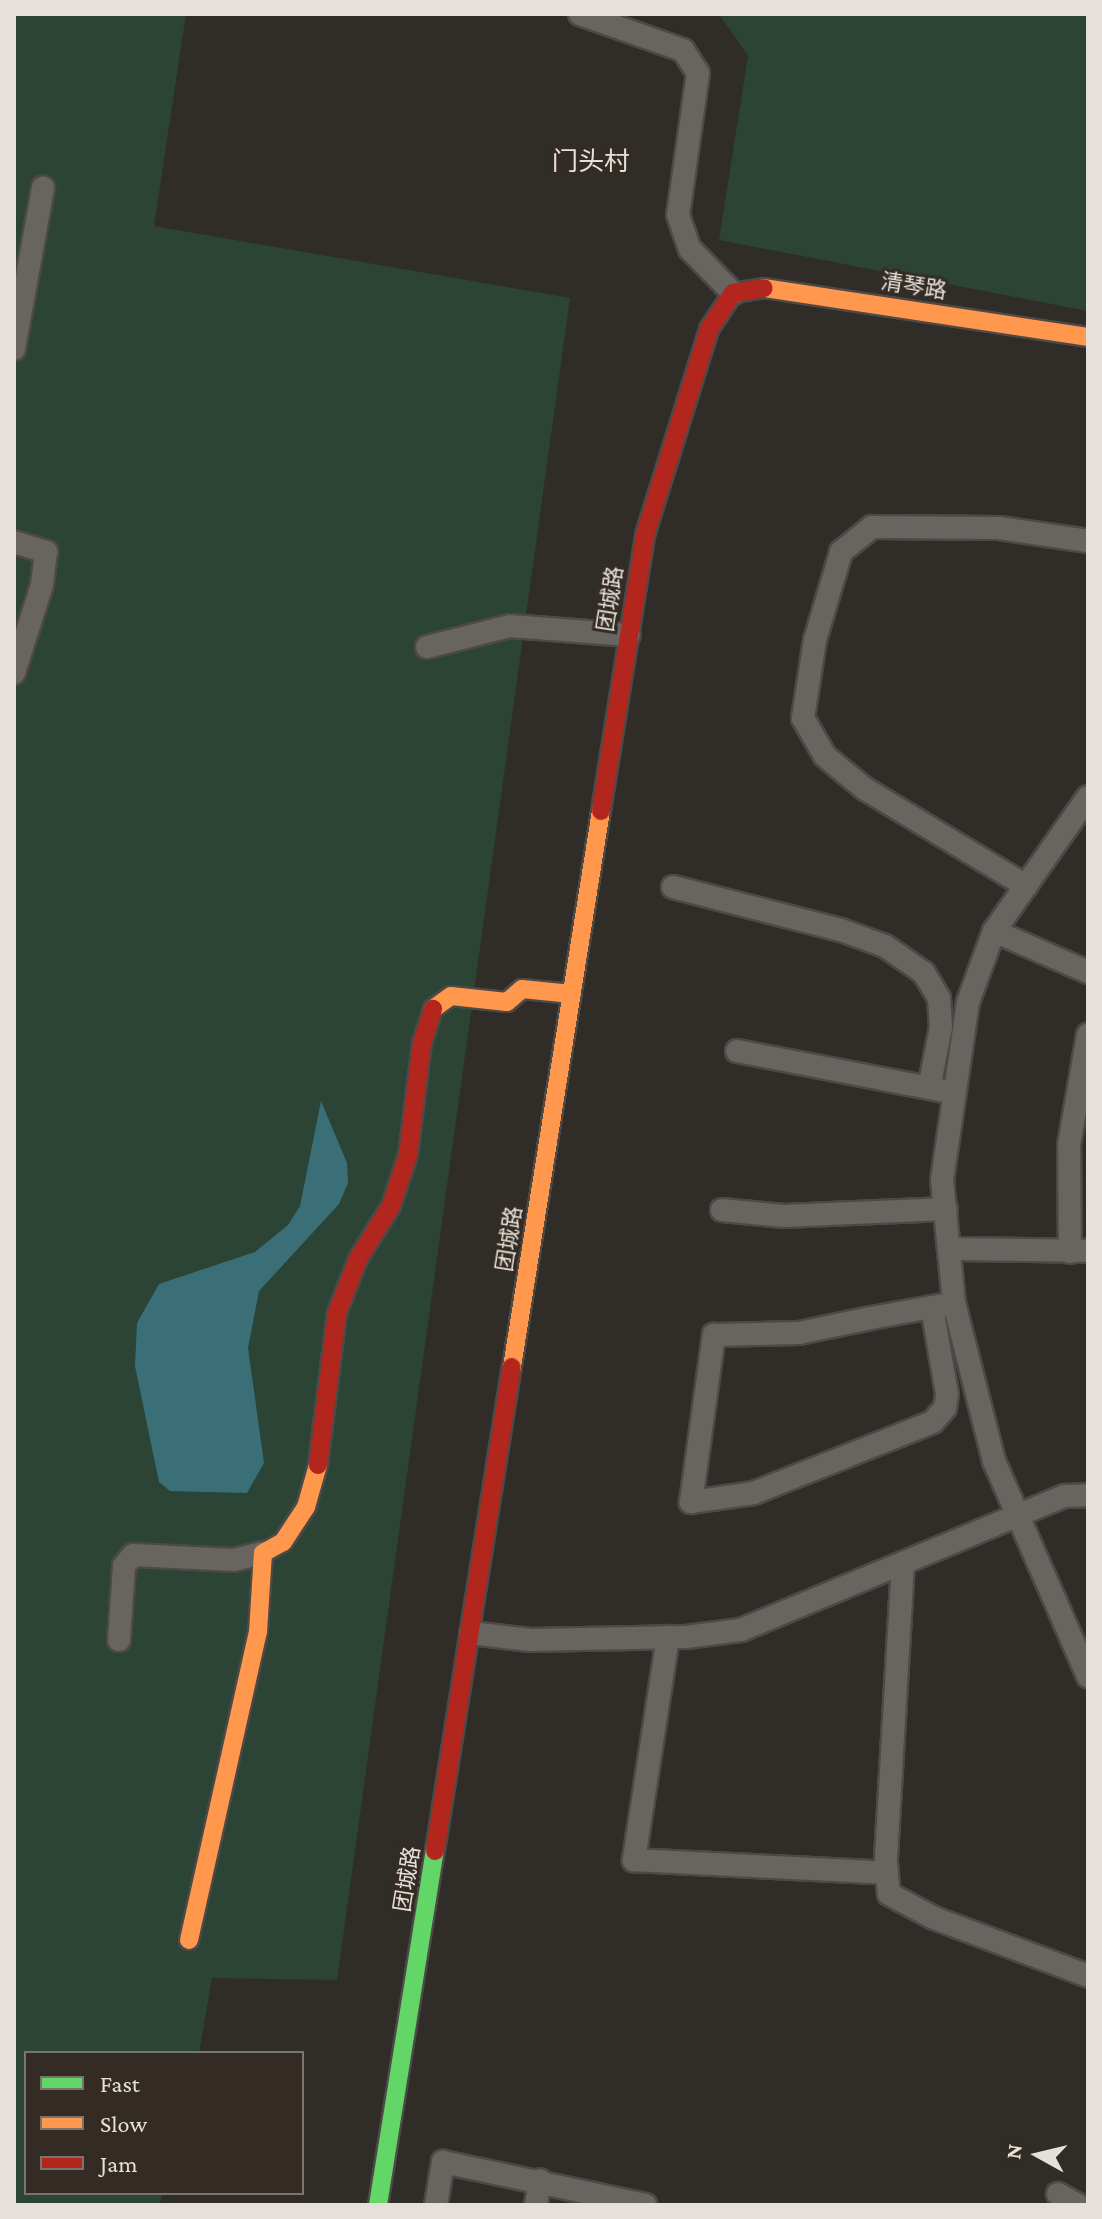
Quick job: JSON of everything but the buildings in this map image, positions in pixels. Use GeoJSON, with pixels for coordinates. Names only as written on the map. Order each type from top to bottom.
{"type":"FeatureCollection","features":[{"type":"Feature","properties":{"kind":"street"},"geometry":{"type":"LineString","coordinates":[[580,14],[683,50],[698,73],[678,215],[690,249],[733,293]]}},
{"type":"Feature","properties":{"kind":"street"},"geometry":{"type":"LineString","coordinates":[[14,349],[43,188]]}},
{"type":"Feature","properties":{"kind":"street","name":"清琴路"},"geometry":{"type":"LineString","coordinates":[[733,293],[763,288],[1088,337]]}},
{"type":"Feature","properties":{"kind":"street","name":"团城路"},"geometry":{"type":"LineString","coordinates":[[378,2205],[645,535],[709,329],[733,293]]}},
{"type":"Feature","properties":{"kind":"street"},"geometry":{"type":"LineString","coordinates":[[1026,886],[865,789],[825,756],[803,718],[815,640],[841,552],[872,527],[999,528],[1088,541]]}},
{"type":"Feature","properties":{"kind":"street"},"geometry":{"type":"LineString","coordinates":[[14,542],[46,552],[42,585],[14,673]]}},
{"type":"Feature","properties":{"kind":"street"},"geometry":{"type":"LineString","coordinates":[[427,647],[510,626],[629,635]]}},
{"type":"Feature","properties":{"kind":"street"},"geometry":{"type":"LineString","coordinates":[[943,1305],[799,1333],[714,1335],[691,1502],[754,1493],[933,1422],[945,1408],[943,1305],[951,1249],[942,1180],[968,1002],[994,931],[1084,810]]}},
{"type":"Feature","properties":{"kind":"street"},"geometry":{"type":"LineString","coordinates":[[673,887],[841,930],[885,946],[924,973],[939,998],[941,1027],[929,1088]]}},
{"type":"Feature","properties":{"kind":"street"},"geometry":{"type":"LineString","coordinates":[[994,931],[1088,972]]}},
{"type":"Feature","properties":{"kind":"street"},"geometry":{"type":"LineString","coordinates":[[119,1640],[124,1566],[133,1555],[234,1560],[263,1553],[283,1542],[306,1507],[317,1473],[337,1313],[358,1259],[391,1206],[408,1155],[422,1043],[431,1010],[451,996],[507,1002],[522,989],[572,994]]}},
{"type":"Feature","properties":{"kind":"street"},"geometry":{"type":"LineString","coordinates":[[951,1249],[1079,1252],[1069,1145],[1088,1035]]}},
{"type":"Feature","properties":{"kind":"street"},"geometry":{"type":"LineString","coordinates":[[737,1051],[953,1092]]}},
{"type":"Feature","properties":{"kind":"street"},"geometry":{"type":"LineString","coordinates":[[722,1210],[784,1216],[946,1209]]}},
{"type":"Feature","properties":{"kind":"street"},"geometry":{"type":"LineString","coordinates":[[943,1305],[994,1461],[1088,1676]]}},
{"type":"Feature","properties":{"kind":"street"},"geometry":{"type":"LineString","coordinates":[[471,1633],[530,1640],[668,1637],[741,1630],[1016,1515],[1065,1496],[1088,1495]]}},
{"type":"Feature","properties":{"kind":"street"},"geometry":{"type":"LineString","coordinates":[[189,1940],[258,1632],[263,1553]]}},
{"type":"Feature","properties":{"kind":"street"},"geometry":{"type":"LineString","coordinates":[[903,1563],[887,1873],[889,1894],[934,1918],[1088,1976]]}},
{"type":"Feature","properties":{"kind":"street"},"geometry":{"type":"LineString","coordinates":[[668,1637],[634,1860],[887,1873]]}},
{"type":"Feature","properties":{"kind":"street"},"geometry":{"type":"LineString","coordinates":[[436,2205],[443,2162],[647,2204]]}},
{"type":"Feature","properties":{"kind":"street"},"geometry":{"type":"LineString","coordinates":[[536,2205],[540,2180]]}},
{"type":"Feature","properties":{"kind":"green space"},"geometry":{"type":"Polygon","coordinates":[[[14,14],[186,14],[154,226],[570,298],[337,1980],[212,1978],[199,2051],[24,2051],[24,2195],[162,2195],[160,2205],[14,2205],[14,14]]]}},
{"type":"Feature","properties":{"kind":"green space"},"geometry":{"type":"Polygon","coordinates":[[[719,14],[1088,14],[1088,311],[719,240],[748,56],[719,14]]]}},
{"type":"Feature","properties":{"kind":"water"},"geometry":{"type":"Polygon","coordinates":[[[321,1101],[347,1163],[348,1183],[339,1204],[259,1291],[248,1348],[264,1463],[247,1493],[170,1491],[159,1482],[135,1366],[137,1323],[159,1284],[255,1252],[288,1225],[300,1206],[321,1101]]]}},
{"type":"Feature","properties":{"kind":"traffic: fast"},"geometry":{"type":"LineString","coordinates":[[378,2205],[435,1851]]}},
{"type":"Feature","properties":{"kind":"traffic: slow"},"geometry":{"type":"LineString","coordinates":[[764,288],[1088,337]]}},
{"type":"Feature","properties":{"kind":"traffic: slow"},"geometry":{"type":"LineString","coordinates":[[512,1367],[601,811]]}},
{"type":"Feature","properties":{"kind":"traffic: slow"},"geometry":{"type":"LineString","coordinates":[[433,1009],[451,996],[507,1002],[522,989],[572,994]]}},
{"type":"Feature","properties":{"kind":"traffic: slow"},"geometry":{"type":"LineString","coordinates":[[189,1940],[258,1632],[263,1553],[283,1542],[306,1507],[318,1465]]}},
{"type":"Feature","properties":{"kind":"traffic: jam"},"geometry":{"type":"LineString","coordinates":[[601,811],[645,535],[709,329],[733,293],[764,288]]}},
{"type":"Feature","properties":{"kind":"traffic: jam"},"geometry":{"type":"LineString","coordinates":[[318,1465],[337,1313],[358,1259],[391,1206],[408,1155],[422,1043],[433,1009]]}},
{"type":"Feature","properties":{"kind":"traffic: jam"},"geometry":{"type":"LineString","coordinates":[[435,1851],[512,1367]]}},
{"type":"Feature","properties":{"kind":"district","name":"门头村"},"geometry":{"type":"Point","coordinates":[591,162]}}]}
